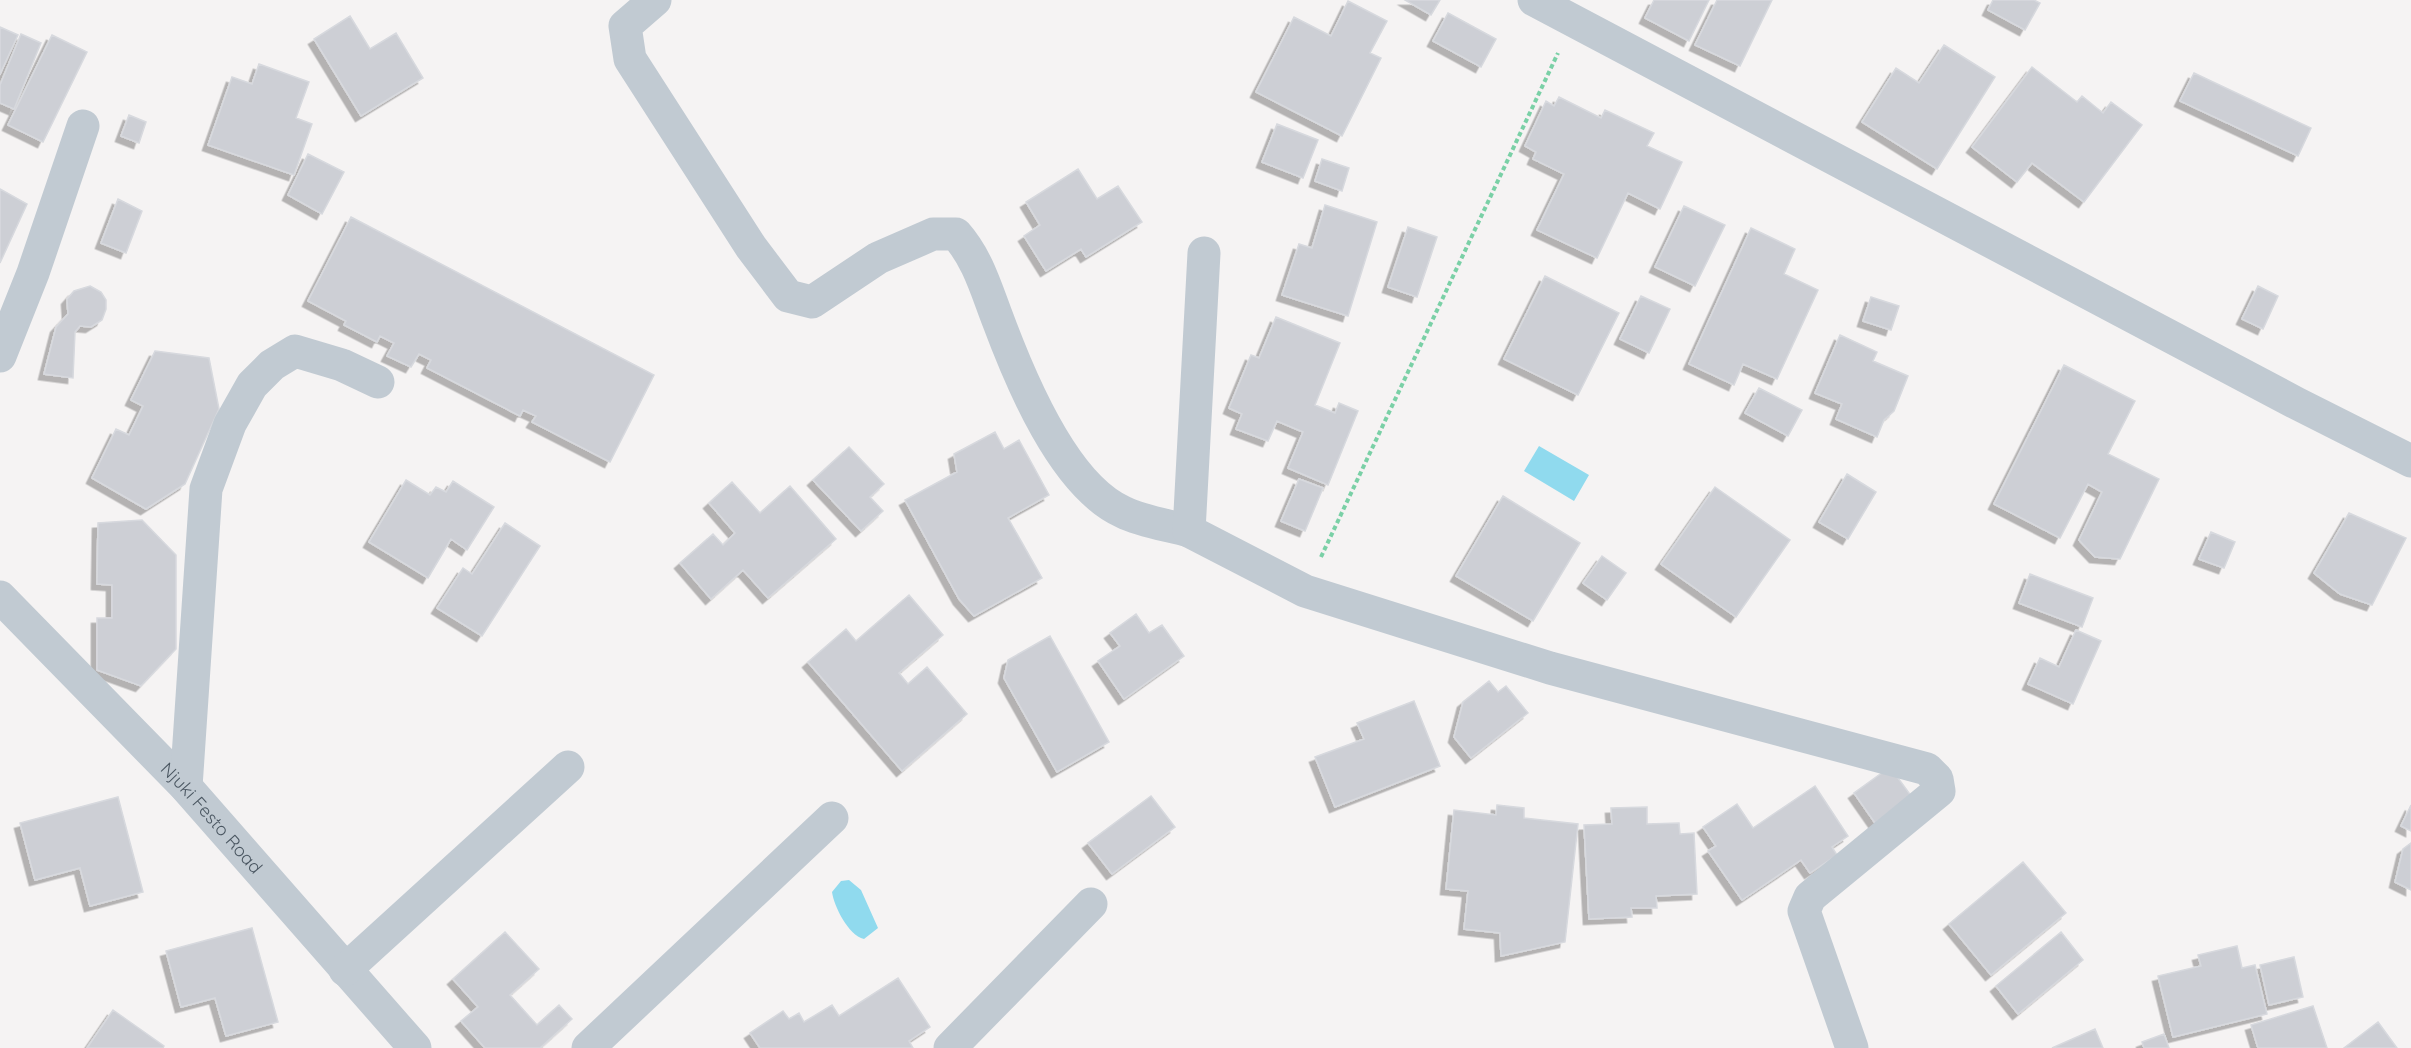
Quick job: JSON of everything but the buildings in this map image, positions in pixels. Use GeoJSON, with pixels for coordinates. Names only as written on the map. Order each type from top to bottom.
{"type":"FeatureCollection","features":[{"type":"Feature","properties":{"kind":"street"},"geometry":{"type":"LineString","coordinates":[[655,0],[625,26],[630,59],[751,246],[788,296],[812,302],[878,258],[933,234],[956,234],[971,251],[1018,373],[1065,458],[1092,493],[1123,513],[1189,531],[1305,591],[1550,668],[1927,769],[1937,779],[1939,791],[1810,897],[1804,911],[1852,1048]]}},
{"type":"Feature","properties":{"kind":"street"},"geometry":{"type":"LineString","coordinates":[[1534,0],[2411,461]]}},
{"type":"Feature","properties":{"kind":"street"},"geometry":{"type":"LineString","coordinates":[[0,356],[33,273],[84,126]]}},
{"type":"Feature","properties":{"kind":"street"},"geometry":{"type":"LineString","coordinates":[[1189,531],[1204,253]]}},
{"type":"Feature","properties":{"kind":"street"},"geometry":{"type":"LineString","coordinates":[[186,787],[206,489],[230,424],[252,385],[272,366],[295,351],[342,365],[378,382]]}},
{"type":"Feature","properties":{"kind":"street","name":"Njuki Festo Road"},"geometry":{"type":"LineString","coordinates":[[0,597],[186,787],[415,1048]]}},
{"type":"Feature","properties":{"kind":"street"},"geometry":{"type":"LineString","coordinates":[[345,970],[568,767]]}},
{"type":"Feature","properties":{"kind":"street"},"geometry":{"type":"LineString","coordinates":[[588,1048],[832,818]]}},
{"type":"Feature","properties":{"kind":"street"},"geometry":{"type":"LineString","coordinates":[[950,1048],[1091,904]]}},
{"type":"Feature","properties":{"kind":"path"},"geometry":{"type":"LineString","coordinates":[[1305,591],[1574,23]]}},
{"type":"Feature","properties":{"kind":"water"},"geometry":{"type":"Polygon","coordinates":[[[1539,446],[1589,475],[1574,501],[1524,471],[1539,446]]]}},
{"type":"Feature","properties":{"kind":"water"},"geometry":{"type":"Polygon","coordinates":[[[849,880],[861,890],[878,928],[864,939],[847,926],[833,898],[832,892],[841,881],[849,880]]]}}]}
